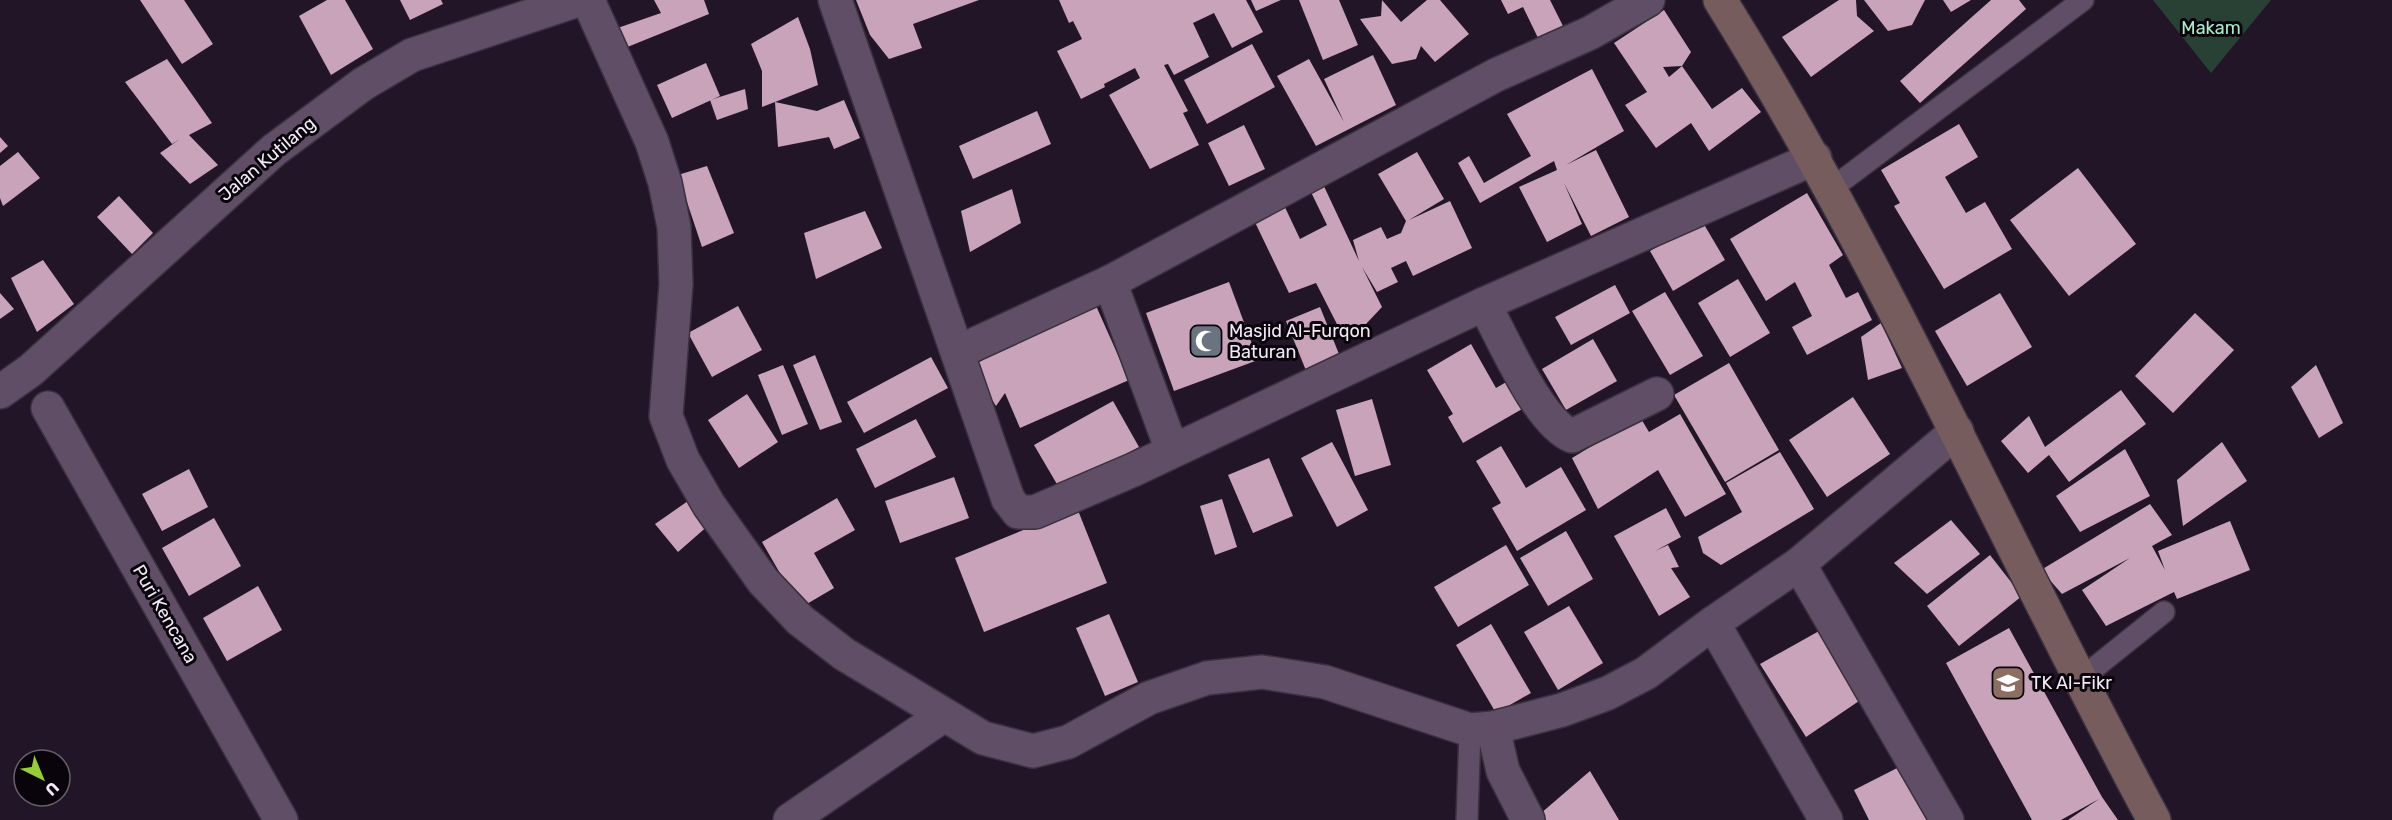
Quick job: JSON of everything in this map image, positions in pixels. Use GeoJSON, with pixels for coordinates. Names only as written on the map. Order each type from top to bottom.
{"type":"FeatureCollection","features":[{"type":"Feature","properties":{"kind":"street","name":"Jalan Kutilang"},"geometry":{"type":"LineString","coordinates":[[0,392],[31,370],[274,150],[363,84],[412,55],[578,0]]}},
{"type":"Feature","properties":{"kind":"street"},"geometry":{"type":"LineString","coordinates":[[588,0],[652,142],[665,183],[674,227],[676,284],[666,416],[683,460],[709,505],[762,581],[800,620],[844,654],[983,738],[1033,751],[1068,742],[1149,698],[1207,678],[1262,672],[1325,682],[1481,729],[1562,710],[1608,693],[1646,673],[1713,623],[1799,564],[1957,431]]}},
{"type":"Feature","properties":{"kind":"street"},"geometry":{"type":"LineString","coordinates":[[835,0],[1008,499],[1018,512],[1035,512],[1484,304],[1815,158]]}},
{"type":"Feature","properties":{"kind":"street"},"geometry":{"type":"LineString","coordinates":[[958,352],[1110,282],[1496,75],[1590,33],[1648,0]]}},
{"type":"Feature","properties":{"kind":"street"},"geometry":{"type":"LineString","coordinates":[[1720,0],[1778,92],[1815,158],[1957,431],[2078,681],[2154,820]]}},
{"type":"Feature","properties":{"kind":"street"},"geometry":{"type":"LineString","coordinates":[[1110,282],[1172,450]]}},
{"type":"Feature","properties":{"kind":"street"},"geometry":{"type":"LineString","coordinates":[[1484,304],[1545,416],[1561,432],[1572,436],[1657,394]]}},
{"type":"Feature","properties":{"kind":"street","name":"Puri Kencana"},"geometry":{"type":"LineString","coordinates":[[48,408],[282,820]]}},
{"type":"Feature","properties":{"kind":"street"},"geometry":{"type":"LineString","coordinates":[[1799,564],[1947,820]]}},
{"type":"Feature","properties":{"kind":"street"},"geometry":{"type":"LineString","coordinates":[[1713,623],[1826,820]]}},
{"type":"Feature","properties":{"kind":"street"},"geometry":{"type":"LineString","coordinates":[[790,820],[944,715]]}},
{"type":"Feature","properties":{"kind":"street"},"geometry":{"type":"LineString","coordinates":[[1481,729],[1528,820]]}},
{"type":"Feature","properties":{"kind":"lane"},"geometry":{"type":"LineString","coordinates":[[1831,189],[2082,0]]}},
{"type":"Feature","properties":{"kind":"lane"},"geometry":{"type":"LineString","coordinates":[[2078,681],[2164,612]]}},
{"type":"Feature","properties":{"kind":"lane"},"geometry":{"type":"LineString","coordinates":[[1467,820],[1481,729]]}},
{"type":"Feature","properties":{"kind":"green space","name":"Makam"},"geometry":{"type":"Polygon","coordinates":[[[2153,0],[2271,0],[2211,73],[2153,0]]]}},
{"type":"Feature","properties":{"kind":"building"},"geometry":{"type":"Polygon","coordinates":[[[140,0],[184,0],[213,44],[182,64],[140,0]]]}},
{"type":"Feature","properties":{"kind":"building"},"geometry":{"type":"Polygon","coordinates":[[[327,0],[345,0],[373,49],[331,75],[299,16],[327,0]]]}},
{"type":"Feature","properties":{"kind":"building"},"geometry":{"type":"Polygon","coordinates":[[[400,0],[441,0],[443,4],[410,20],[400,0]]]}},
{"type":"Feature","properties":{"kind":"building"},"geometry":{"type":"Polygon","coordinates":[[[654,0],[704,0],[709,14],[620,50],[609,31],[661,13],[654,0]]]}},
{"type":"Feature","properties":{"kind":"building"},"geometry":{"type":"Polygon","coordinates":[[[856,0],[979,0],[913,24],[922,48],[889,59],[870,35],[856,0]]]}},
{"type":"Feature","properties":{"kind":"building"},"geometry":{"type":"Polygon","coordinates":[[[1059,0],[1246,0],[1263,32],[1232,48],[1214,13],[1193,23],[1209,57],[1174,75],[1168,64],[1164,65],[1188,111],[1183,113],[1199,145],[1150,169],[1109,95],[1140,78],[1135,68],[1081,99],[1057,51],[1082,39],[1073,21],[1069,23],[1059,0]]]}},
{"type":"Feature","properties":{"kind":"building"},"geometry":{"type":"Polygon","coordinates":[[[1251,0],[1281,0],[1256,11],[1251,0]]]}},
{"type":"Feature","properties":{"kind":"building"},"geometry":{"type":"Polygon","coordinates":[[[1299,0],[1339,0],[1358,45],[1323,60],[1299,0]]]}},
{"type":"Feature","properties":{"kind":"building"},"geometry":{"type":"Polygon","coordinates":[[[1382,0],[1401,22],[1427,0],[1440,0],[1469,34],[1435,62],[1421,46],[1416,59],[1392,64],[1360,19],[1381,16],[1382,0]]]}},
{"type":"Feature","properties":{"kind":"building"},"geometry":{"type":"Polygon","coordinates":[[[1501,0],[1550,0],[1564,28],[1539,40],[1523,7],[1508,14],[1501,0]]]}},
{"type":"Feature","properties":{"kind":"building"},"geometry":{"type":"Polygon","coordinates":[[[1839,0],[1856,0],[1857,16],[1874,31],[1811,77],[1782,37],[1839,0]]]}},
{"type":"Feature","properties":{"kind":"building"},"geometry":{"type":"Polygon","coordinates":[[[1864,0],[1925,0],[1912,25],[1888,31],[1864,0]]]}},
{"type":"Feature","properties":{"kind":"building"},"geometry":{"type":"Polygon","coordinates":[[[1943,0],[1971,0],[1951,12],[1943,0]]]}},
{"type":"Feature","properties":{"kind":"building"},"geometry":{"type":"Polygon","coordinates":[[[1991,0],[2019,0],[2026,9],[1920,103],[1900,81],[1991,0]]]}},
{"type":"Feature","properties":{"kind":"building"},"geometry":{"type":"Polygon","coordinates":[[[1664,10],[1691,52],[1682,66],[1712,109],[1742,88],[1761,112],[1709,151],[1691,123],[1656,148],[1625,105],[1647,92],[1614,43],[1664,10]],[[1682,66],[1663,67],[1669,77],[1682,66]]]}},
{"type":"Feature","properties":{"kind":"building"},"geometry":{"type":"Polygon","coordinates":[[[798,17],[810,49],[818,85],[762,107],[762,71],[751,44],[798,17]]]}},
{"type":"Feature","properties":{"kind":"building"},"geometry":{"type":"Polygon","coordinates":[[[1252,44],[1275,87],[1207,124],[1184,80],[1252,44]]]}},
{"type":"Feature","properties":{"kind":"building"},"geometry":{"type":"Polygon","coordinates":[[[1373,55],[1396,105],[1316,146],[1277,76],[1309,59],[1344,122],[1324,79],[1373,55]]]}},
{"type":"Feature","properties":{"kind":"building"},"geometry":{"type":"Polygon","coordinates":[[[167,59],[212,123],[189,135],[218,165],[190,184],[160,153],[180,139],[172,144],[125,82],[167,59]]]}},
{"type":"Feature","properties":{"kind":"building"},"geometry":{"type":"Polygon","coordinates":[[[706,63],[720,96],[672,118],[657,85],[706,63]]]}},
{"type":"Feature","properties":{"kind":"building"},"geometry":{"type":"Polygon","coordinates":[[[1592,69],[1624,131],[1566,165],[1596,150],[1629,217],[1591,236],[1564,183],[1582,224],[1547,242],[1519,187],[1557,170],[1554,161],[1480,203],[1458,163],[1469,156],[1484,183],[1531,156],[1507,114],[1592,69]]]}},
{"type":"Feature","properties":{"kind":"building"},"geometry":{"type":"Polygon","coordinates":[[[745,89],[748,109],[717,120],[710,100],[745,89]]]}},
{"type":"Feature","properties":{"kind":"building"},"geometry":{"type":"Polygon","coordinates":[[[844,100],[860,138],[834,149],[829,137],[778,147],[775,102],[817,111],[844,100]]]}},
{"type":"Feature","properties":{"kind":"building"},"geometry":{"type":"Polygon","coordinates":[[[1037,111],[1051,144],[973,179],[959,146],[1037,111]]]}},
{"type":"Feature","properties":{"kind":"building"},"geometry":{"type":"Polygon","coordinates":[[[1959,124],[1978,157],[1945,177],[1966,213],[1985,202],[2012,249],[1944,289],[1894,206],[1900,203],[1881,170],[1959,124]]]}},
{"type":"Feature","properties":{"kind":"building"},"geometry":{"type":"Polygon","coordinates":[[[1244,125],[1265,169],[1229,186],[1208,143],[1244,125]]]}},
{"type":"Feature","properties":{"kind":"building"},"geometry":{"type":"Polygon","coordinates":[[[0,137],[8,146],[0,153],[0,137]]]}},
{"type":"Feature","properties":{"kind":"building"},"geometry":{"type":"Polygon","coordinates":[[[18,152],[40,178],[3,206],[0,198],[0,166],[18,152]]]}},
{"type":"Feature","properties":{"kind":"building"},"geometry":{"type":"Polygon","coordinates":[[[1417,152],[1444,199],[1409,220],[1450,201],[1472,248],[1413,276],[1406,261],[1391,268],[1398,282],[1377,292],[1362,267],[1382,307],[1366,324],[1340,330],[1316,283],[1289,293],[1252,216],[1282,201],[1300,239],[1327,225],[1309,188],[1322,182],[1359,261],[1353,240],[1381,227],[1387,239],[1401,233],[1406,221],[1378,174],[1417,152]]]}},
{"type":"Feature","properties":{"kind":"building"},"geometry":{"type":"Polygon","coordinates":[[[707,166],[734,233],[702,247],[678,175],[707,166]]]}},
{"type":"Feature","properties":{"kind":"building"},"geometry":{"type":"Polygon","coordinates":[[[2078,168],[2136,244],[2069,296],[2010,220],[2078,168]]]}},
{"type":"Feature","properties":{"kind":"building"},"geometry":{"type":"Polygon","coordinates":[[[1012,189],[1021,223],[970,252],[961,211],[1012,189]]]}},
{"type":"Feature","properties":{"kind":"building"},"geometry":{"type":"Polygon","coordinates":[[[1807,193],[1843,255],[1829,265],[1846,298],[1858,292],[1872,320],[1807,355],[1792,327],[1812,316],[1795,282],[1766,301],[1730,239],[1807,193]]]}},
{"type":"Feature","properties":{"kind":"building"},"geometry":{"type":"Polygon","coordinates":[[[119,196],[153,233],[132,254],[97,217],[119,196]]]}},
{"type":"Feature","properties":{"kind":"building"},"geometry":{"type":"Polygon","coordinates":[[[865,211],[882,248],[816,279],[804,233],[865,211]]]}},
{"type":"Feature","properties":{"kind":"building"},"geometry":{"type":"Polygon","coordinates":[[[1702,221],[1725,260],[1673,291],[1650,251],[1702,221]]]}},
{"type":"Feature","properties":{"kind":"building"},"geometry":{"type":"Polygon","coordinates":[[[43,260],[74,304],[37,332],[11,278],[43,260]]]}},
{"type":"Feature","properties":{"kind":"building"},"geometry":{"type":"Polygon","coordinates":[[[1738,279],[1770,333],[1730,357],[1698,303],[1738,279]]]}},
{"type":"Feature","properties":{"kind":"building"},"geometry":{"type":"Polygon","coordinates":[[[1229,282],[1258,360],[1174,391],[1146,313],[1229,282]]]}},
{"type":"Feature","properties":{"kind":"building"},"geometry":{"type":"Polygon","coordinates":[[[1615,285],[1630,313],[1571,345],[1555,317],[1615,285]]]}},
{"type":"Feature","properties":{"kind":"building"},"geometry":{"type":"Polygon","coordinates":[[[1665,292],[1703,356],[1670,375],[1632,311],[1665,292]]]}},
{"type":"Feature","properties":{"kind":"building"},"geometry":{"type":"Polygon","coordinates":[[[0,293],[14,309],[0,319],[0,293]]]}},
{"type":"Feature","properties":{"kind":"building"},"geometry":{"type":"Polygon","coordinates":[[[2000,293],[2032,347],[1967,386],[1935,331],[2000,293]]]}},
{"type":"Feature","properties":{"kind":"building"},"geometry":{"type":"Polygon","coordinates":[[[1093,299],[1129,380],[1020,428],[1005,393],[996,406],[971,367],[1093,299]]]}},
{"type":"Feature","properties":{"kind":"building"},"geometry":{"type":"Polygon","coordinates":[[[738,306],[762,350],[712,377],[688,333],[738,306]]]}},
{"type":"Feature","properties":{"kind":"building"},"geometry":{"type":"Polygon","coordinates":[[[1320,307],[1341,359],[1307,373],[1286,321],[1320,307]]]}},
{"type":"Feature","properties":{"kind":"building"},"geometry":{"type":"Polygon","coordinates":[[[2195,313],[2234,350],[2173,413],[2135,376],[2195,313]]]}},
{"type":"Feature","properties":{"kind":"building"},"geometry":{"type":"Polygon","coordinates":[[[1881,323],[1902,368],[1868,380],[1861,337],[1881,323]]]}},
{"type":"Feature","properties":{"kind":"building"},"geometry":{"type":"Polygon","coordinates":[[[1593,339],[1617,381],[1566,410],[1542,369],[1593,339]]]}},
{"type":"Feature","properties":{"kind":"building"},"geometry":{"type":"Polygon","coordinates":[[[1471,344],[1496,388],[1520,374],[1536,401],[1463,443],[1448,417],[1453,414],[1427,370],[1471,344]]]}},
{"type":"Feature","properties":{"kind":"building"},"geometry":{"type":"Polygon","coordinates":[[[815,355],[842,422],[820,430],[793,365],[815,355]]]}},
{"type":"Feature","properties":{"kind":"building"},"geometry":{"type":"Polygon","coordinates":[[[931,357],[948,388],[864,433],[847,402],[931,357]]]}},
{"type":"Feature","properties":{"kind":"building"},"geometry":{"type":"Polygon","coordinates":[[[1729,363],[1779,450],[1725,482],[1674,395],[1729,363]]]}},
{"type":"Feature","properties":{"kind":"building"},"geometry":{"type":"Polygon","coordinates":[[[783,365],[808,424],[782,435],[758,375],[783,365]]]}},
{"type":"Feature","properties":{"kind":"building"},"geometry":{"type":"Polygon","coordinates":[[[2316,365],[2343,423],[2319,438],[2291,387],[2316,365]]]}},
{"type":"Feature","properties":{"kind":"building"},"geometry":{"type":"Polygon","coordinates":[[[2121,390],[2146,424],[2069,482],[2049,455],[2028,473],[2001,441],[2029,416],[2045,447],[2121,390]]]}},
{"type":"Feature","properties":{"kind":"building"},"geometry":{"type":"Polygon","coordinates":[[[747,394],[778,442],[739,468],[708,420],[747,394]]]}},
{"type":"Feature","properties":{"kind":"building"},"geometry":{"type":"Polygon","coordinates":[[[1853,397],[1890,454],[1827,497],[1789,440],[1853,397]]]}},
{"type":"Feature","properties":{"kind":"building"},"geometry":{"type":"Polygon","coordinates":[[[1372,399],[1391,465],[1355,476],[1336,410],[1372,399]]]}},
{"type":"Feature","properties":{"kind":"building"},"geometry":{"type":"Polygon","coordinates":[[[1113,401],[1139,447],[1061,491],[1034,445],[1113,401]]]}},
{"type":"Feature","properties":{"kind":"building"},"geometry":{"type":"Polygon","coordinates":[[[1680,414],[1726,494],[1685,517],[1658,470],[1598,509],[1572,458],[1640,417],[1649,432],[1680,414]]]}},
{"type":"Feature","properties":{"kind":"building"},"geometry":{"type":"Polygon","coordinates":[[[916,419],[936,457],[875,488],[856,449],[916,419]]]}},
{"type":"Feature","properties":{"kind":"building"},"geometry":{"type":"Polygon","coordinates":[[[1332,442],[1368,510],[1337,527],[1301,458],[1332,442]]]}},
{"type":"Feature","properties":{"kind":"building"},"geometry":{"type":"Polygon","coordinates":[[[2222,442],[2247,481],[2183,526],[2177,480],[2222,442]]]}},
{"type":"Feature","properties":{"kind":"building"},"geometry":{"type":"Polygon","coordinates":[[[1501,446],[1526,488],[1561,467],[1586,510],[1517,551],[1492,508],[1501,503],[1476,461],[1501,446]]]}},
{"type":"Feature","properties":{"kind":"building"},"geometry":{"type":"Polygon","coordinates":[[[2125,449],[2150,496],[2080,532],[2056,496],[2125,449]]]}},
{"type":"Feature","properties":{"kind":"building"},"geometry":{"type":"Polygon","coordinates":[[[1780,452],[1814,509],[1721,565],[1703,553],[1698,537],[1742,512],[1726,483],[1780,452]]]}},
{"type":"Feature","properties":{"kind":"building"},"geometry":{"type":"Polygon","coordinates":[[[1269,458],[1293,516],[1253,533],[1228,475],[1269,458]]]}},
{"type":"Feature","properties":{"kind":"building"},"geometry":{"type":"Polygon","coordinates":[[[189,469],[208,507],[162,531],[142,494],[189,469]]]}},
{"type":"Feature","properties":{"kind":"building"},"geometry":{"type":"Polygon","coordinates":[[[954,477],[969,518],[900,543],[885,501],[954,477]]]}},
{"type":"Feature","properties":{"kind":"building"},"geometry":{"type":"Polygon","coordinates":[[[837,498],[855,530],[814,553],[834,588],[800,608],[762,542],[837,498]]]}},
{"type":"Feature","properties":{"kind":"building"},"geometry":{"type":"Polygon","coordinates":[[[1222,499],[1237,547],[1215,555],[1200,506],[1222,499]]]}},
{"type":"Feature","properties":{"kind":"building"},"geometry":{"type":"Polygon","coordinates":[[[688,501],[710,524],[678,552],[655,524],[688,501]]]}},
{"type":"Feature","properties":{"kind":"building"},"geometry":{"type":"Polygon","coordinates":[[[2150,504],[2172,535],[2152,546],[2165,570],[2158,551],[2230,521],[2250,570],[2177,599],[2174,592],[2106,626],[2082,590],[2130,558],[2062,594],[2041,570],[2150,504]]]}},
{"type":"Feature","properties":{"kind":"building"},"geometry":{"type":"Polygon","coordinates":[[[1077,508],[1107,583],[984,632],[955,558],[1077,508]]]}},
{"type":"Feature","properties":{"kind":"building"},"geometry":{"type":"Polygon","coordinates":[[[1666,508],[1681,537],[1655,551],[1668,545],[1679,567],[1671,568],[1690,597],[1659,616],[1614,536],[1666,508]]]}},
{"type":"Feature","properties":{"kind":"building"},"geometry":{"type":"Polygon","coordinates":[[[214,518],[241,566],[189,596],[162,548],[214,518]]]}},
{"type":"Feature","properties":{"kind":"building"},"geometry":{"type":"Polygon","coordinates":[[[1951,520],[1980,554],[1927,594],[1894,563],[1951,520]]]}},
{"type":"Feature","properties":{"kind":"building"},"geometry":{"type":"Polygon","coordinates":[[[1566,531],[1593,579],[1548,606],[1520,558],[1566,531]]]}},
{"type":"Feature","properties":{"kind":"building"},"geometry":{"type":"Polygon","coordinates":[[[1506,545],[1529,585],[1458,627],[1434,587],[1506,545]]]}},
{"type":"Feature","properties":{"kind":"building"},"geometry":{"type":"Polygon","coordinates":[[[1990,555],[2022,596],[1959,646],[1927,606],[1990,555]]]}},
{"type":"Feature","properties":{"kind":"building"},"geometry":{"type":"Polygon","coordinates":[[[258,586],[282,630],[227,661],[203,618],[258,586]]]}},
{"type":"Feature","properties":{"kind":"building"},"geometry":{"type":"Polygon","coordinates":[[[1569,606],[1603,663],[1558,690],[1524,632],[1569,606]]]}},
{"type":"Feature","properties":{"kind":"building"},"geometry":{"type":"Polygon","coordinates":[[[1109,614],[1138,682],[1105,696],[1076,628],[1109,614]]]}},
{"type":"Feature","properties":{"kind":"building"},"geometry":{"type":"Polygon","coordinates":[[[1491,624],[1531,693],[1496,713],[1456,645],[1491,624]]]}},
{"type":"Feature","properties":{"kind":"building"},"geometry":{"type":"Polygon","coordinates":[[[1828,626],[1859,701],[1806,737],[1760,664],[1828,626]]]}},
{"type":"Feature","properties":{"kind":"building"},"geometry":{"type":"Polygon","coordinates":[[[2009,628],[2102,797],[2118,820],[2068,820],[2099,799],[2061,820],[2032,820],[1946,663],[2009,628]]]}},
{"type":"Feature","properties":{"kind":"building"},"geometry":{"type":"Polygon","coordinates":[[[1905,764],[1933,820],[1869,820],[1854,790],[1905,764]]]}},
{"type":"Feature","properties":{"kind":"building"},"geometry":{"type":"Polygon","coordinates":[[[1590,771],[1619,820],[1544,820],[1540,814],[1590,771]]]}},
{"type":"Feature","properties":{"kind":"place","name":"Masjid Al-Furqon Baturan"},"geometry":{"type":"Point","coordinates":[1206,341]}},
{"type":"Feature","properties":{"kind":"place","name":"TK Al-Fikr"},"geometry":{"type":"Point","coordinates":[2008,683]}}]}
